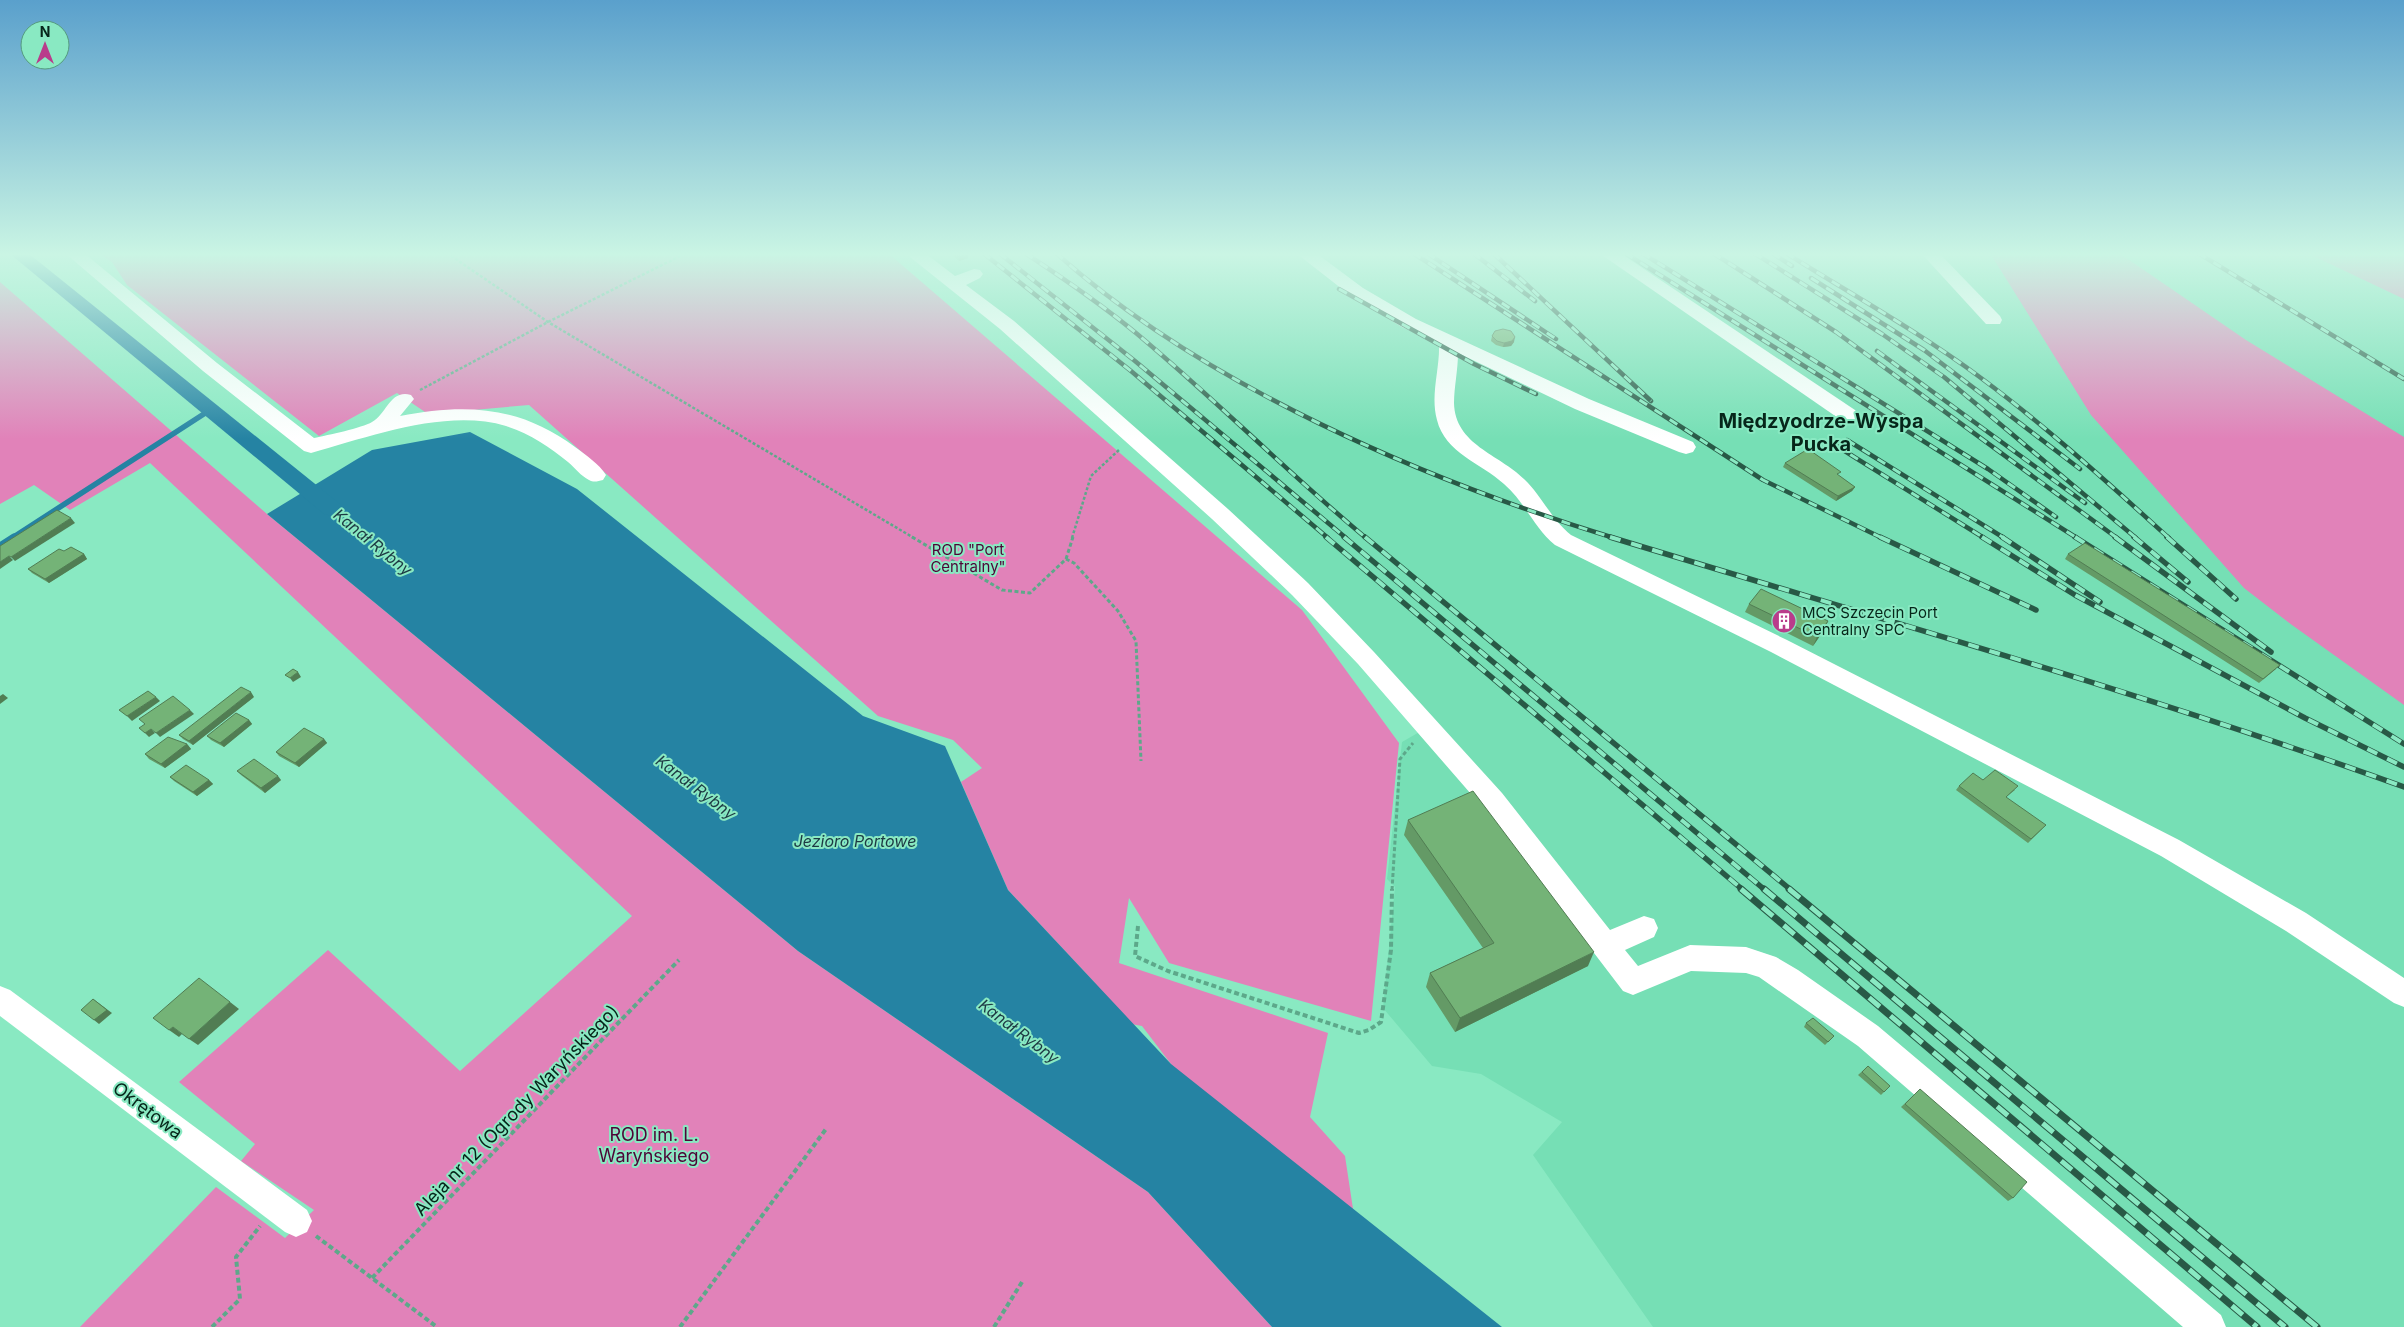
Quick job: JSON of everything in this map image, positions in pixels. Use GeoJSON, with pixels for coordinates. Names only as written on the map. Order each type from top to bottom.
{"type":"FeatureCollection","features":[{"type":"Feature","properties":{"kind":"lane"},"geometry":{"type":"LineString","coordinates":[[146,315],[210,368],[311,446],[379,428],[457,416],[495,418],[522,426],[546,437],[571,453],[596,475]]}},
{"type":"Feature","properties":{"kind":"lane"},"geometry":{"type":"LineString","coordinates":[[997,315],[1261,552],[1340,630],[1498,807],[1633,982],[1682,960],[1699,957],[1746,960],[1766,966],[1788,979],[1868,1036],[2210,1327]]}},
{"type":"Feature","properties":{"kind":"lane"},"geometry":{"type":"LineString","coordinates":[[1395,315],[1448,343],[1582,404],[1686,447]]}},
{"type":"Feature","properties":{"kind":"lane"},"geometry":{"type":"LineString","coordinates":[[1698,315],[1848,415]]}},
{"type":"Feature","properties":{"kind":"lane"},"geometry":{"type":"LineString","coordinates":[[1988,315],[1993,320]]}},
{"type":"Feature","properties":{"kind":"lane"},"geometry":{"type":"LineString","coordinates":[[1448,343],[1449,366],[1446,380],[1445,410],[1447,422],[1452,433],[1466,447],[1515,481],[1546,526],[1563,540],[1802,657],[2170,848],[2296,922],[2404,994]]}},
{"type":"Feature","properties":{"kind":"lane"},"geometry":{"type":"LineString","coordinates":[[379,428],[404,399]]}},
{"type":"Feature","properties":{"kind":"lane"},"geometry":{"type":"LineString","coordinates":[[1605,946],[1644,928]]}},
{"type":"Feature","properties":{"kind":"lane","name":"Okrętowa"},"geometry":{"type":"LineString","coordinates":[[0,999],[286,1213]]}},
{"type":"Feature","properties":{"kind":"path"},"geometry":{"type":"LineString","coordinates":[[537,315],[1002,590],[1030,593],[1066,559],[1091,476],[1117,451]]}},
{"type":"Feature","properties":{"kind":"path"},"geometry":{"type":"LineString","coordinates":[[404,399],[562,315]]}},
{"type":"Feature","properties":{"kind":"path"},"geometry":{"type":"LineString","coordinates":[[1066,559],[1074,563],[1118,612],[1136,641],[1141,761]]}},
{"type":"Feature","properties":{"kind":"path"},"geometry":{"type":"LineString","coordinates":[[1138,926],[1135,956],[1168,971],[1336,1026],[1356,1035],[1370,1031],[1381,1022],[1391,950],[1393,867],[1400,759],[1428,728]]}},
{"type":"Feature","properties":{"kind":"path","name":"Aleja nr 12 (Ogrody Waryńskiego)"},"geometry":{"type":"LineString","coordinates":[[372,1278],[679,960]]}},
{"type":"Feature","properties":{"kind":"path"},"geometry":{"type":"LineString","coordinates":[[680,1327],[826,1129]]}},
{"type":"Feature","properties":{"kind":"path"},"geometry":{"type":"LineString","coordinates":[[212,1327],[240,1298],[236,1257],[286,1213],[437,1327]]}},
{"type":"Feature","properties":{"kind":"path"},"geometry":{"type":"LineString","coordinates":[[994,1327],[1022,1282]]}},
{"type":"Feature","properties":{"kind":"shaded area"},"geometry":{"type":"Polygon","coordinates":[[[1005,315],[2404,315],[2404,1327],[1653,1327],[1533,1155],[1562,1122],[1481,1074],[1432,1066],[1383,1008],[1395,887],[1387,879],[1402,742],[1435,723],[1303,578],[1005,315]]]}},
{"type":"Feature","properties":{"kind":"green space","name":"ROD im. L. Waryńskiego"},"geometry":{"type":"Polygon","coordinates":[[[0,315],[38,315],[267,514],[798,951],[1148,1192],[1272,1327],[80,1327],[216,1187],[285,1238],[314,1210],[241,1161],[255,1144],[179,1082],[328,950],[460,1071],[632,916],[150,463],[70,510],[34,485],[0,504],[0,315]]]}},
{"type":"Feature","properties":{"kind":"green space","name":"ROD \"Port Centralny\""},"geometry":{"type":"Polygon","coordinates":[[[165,315],[960,315],[1302,610],[1399,743],[1371,1021],[1169,963],[1129,898],[1119,963],[1328,1033],[1310,1117],[1345,1156],[1358,1242],[1173,1109],[1171,1064],[1142,1026],[1120,1022],[1094,982],[1008,890],[961,782],[982,768],[953,740],[878,716],[529,405],[428,414],[397,393],[319,436],[165,315]]]}},
{"type":"Feature","properties":{"kind":"green space"},"geometry":{"type":"Polygon","coordinates":[[[2029,315],[2209,315],[2246,340],[2404,437],[2404,705],[2292,625],[2244,588],[2091,415],[2029,315]]]}},
{"type":"Feature","properties":{"kind":"water","name":"Jezioro Portowe"},"geometry":{"type":"Polygon","coordinates":[[[470,432],[577,489],[863,716],[945,746],[1008,890],[1171,1064],[1502,1327],[1272,1327],[1148,1192],[798,951],[267,514],[372,450],[470,432]]]}},
{"type":"Feature","properties":{"kind":"building"},"geometry":{"type":"Polygon","coordinates":[[[1503,329],[1511,331],[1515,337],[1512,341],[1504,343],[1497,341],[1492,336],[1495,331],[1503,329]]]}},
{"type":"Feature","properties":{"kind":"building"},"geometry":{"type":"Polygon","coordinates":[[[1808,449],[1841,472],[1837,474],[1855,487],[1838,496],[1785,463],[1808,449]]]}},
{"type":"Feature","properties":{"kind":"building"},"geometry":{"type":"Polygon","coordinates":[[[57,510],[71,518],[11,557],[9,556],[0,562],[0,546],[57,510]]]}},
{"type":"Feature","properties":{"kind":"building"},"geometry":{"type":"Polygon","coordinates":[[[2085,543],[2280,665],[2263,679],[2068,554],[2085,543]]]}},
{"type":"Feature","properties":{"kind":"building"},"geometry":{"type":"Polygon","coordinates":[[[71,547],[84,554],[45,579],[28,569],[59,549],[64,551],[71,547]]]}},
{"type":"Feature","properties":{"kind":"building"},"geometry":{"type":"Polygon","coordinates":[[[1761,589],[1828,621],[1817,637],[1749,604],[1761,589]]]}},
{"type":"Feature","properties":{"kind":"building"},"geometry":{"type":"Polygon","coordinates":[[[293,669],[298,672],[290,678],[285,675],[293,669]]]}},
{"type":"Feature","properties":{"kind":"building"},"geometry":{"type":"Polygon","coordinates":[[[241,687],[251,692],[189,741],[179,735],[241,687]]]}},
{"type":"Feature","properties":{"kind":"building"},"geometry":{"type":"Polygon","coordinates":[[[148,691],[156,697],[127,716],[119,710],[148,691]]]}},
{"type":"Feature","properties":{"kind":"building"},"geometry":{"type":"Polygon","coordinates":[[[173,696],[190,710],[156,733],[151,729],[145,733],[139,728],[145,724],[139,719],[173,696]]]}},
{"type":"Feature","properties":{"kind":"building"},"geometry":{"type":"Polygon","coordinates":[[[236,713],[249,720],[220,743],[207,736],[236,713]]]}},
{"type":"Feature","properties":{"kind":"building"},"geometry":{"type":"Polygon","coordinates":[[[304,728],[324,739],[295,763],[276,752],[304,728]]]}},
{"type":"Feature","properties":{"kind":"building"},"geometry":{"type":"Polygon","coordinates":[[[168,737],[187,744],[161,764],[145,754],[168,737]]]}},
{"type":"Feature","properties":{"kind":"building"},"geometry":{"type":"Polygon","coordinates":[[[254,759],[278,776],[261,788],[237,771],[254,759]]]}},
{"type":"Feature","properties":{"kind":"building"},"geometry":{"type":"Polygon","coordinates":[[[186,765],[209,780],[193,792],[170,777],[186,765]]]}},
{"type":"Feature","properties":{"kind":"building"},"geometry":{"type":"Polygon","coordinates":[[[1995,770],[2018,786],[2006,797],[2046,825],[2031,839],[1959,786],[1973,773],[1983,780],[1995,770]]]}},
{"type":"Feature","properties":{"kind":"building"},"geometry":{"type":"Polygon","coordinates":[[[1473,791],[1594,952],[1460,1018],[1430,973],[1494,943],[1408,820],[1473,791]]]}},
{"type":"Feature","properties":{"kind":"building"},"geometry":{"type":"Polygon","coordinates":[[[199,978],[230,1002],[189,1039],[173,1027],[169,1030],[153,1018],[199,978]]]}},
{"type":"Feature","properties":{"kind":"building"},"geometry":{"type":"Polygon","coordinates":[[[93,999],[107,1010],[94,1020],[81,1010],[93,999]]]}},
{"type":"Feature","properties":{"kind":"building"},"geometry":{"type":"Polygon","coordinates":[[[1813,1018],[1834,1036],[1828,1042],[1806,1023],[1813,1018]]]}},
{"type":"Feature","properties":{"kind":"building"},"geometry":{"type":"Polygon","coordinates":[[[1868,1066],[1890,1086],[1884,1092],[1862,1072],[1868,1066]]]}},
{"type":"Feature","properties":{"kind":"building"},"geometry":{"type":"Polygon","coordinates":[[[1920,1089],[2027,1182],[2013,1198],[1905,1104],[1920,1089]]]}},
{"type":"Feature","properties":{"kind":"waterway","name":"Kanał Rybny"},"geometry":{"type":"LineString","coordinates":[[93,315],[332,509]]}},
{"type":"Feature","properties":{"kind":"waterway"},"geometry":{"type":"LineString","coordinates":[[12,538],[210,410]]}},
{"type":"Feature","properties":{"kind":"waterway"},"geometry":{"type":"LineString","coordinates":[[0,546],[14,537]]}},
{"type":"Feature","properties":{"kind":"railway"},"geometry":{"type":"LineString","coordinates":[[1061,315],[1131,371],[1328,538]]}},
{"type":"Feature","properties":{"kind":"railway"},"geometry":{"type":"LineString","coordinates":[[1077,315],[1135,361],[1346,538]]}},
{"type":"Feature","properties":{"kind":"railway"},"geometry":{"type":"LineString","coordinates":[[1113,315],[1194,384],[1366,538]]}},
{"type":"Feature","properties":{"kind":"railway"},"geometry":{"type":"LineString","coordinates":[[1135,315],[1179,345],[1248,386],[1320,424],[1468,488],[1542,515],[1614,538]]}},
{"type":"Feature","properties":{"kind":"railway"},"geometry":{"type":"LineString","coordinates":[[1386,315],[1474,364],[1536,394]]}},
{"type":"Feature","properties":{"kind":"railway"},"geometry":{"type":"LineString","coordinates":[[1508,315],[1763,480],[1882,538]]}},
{"type":"Feature","properties":{"kind":"railway"},"geometry":{"type":"LineString","coordinates":[[1520,315],[1556,339]]}},
{"type":"Feature","properties":{"kind":"railway"},"geometry":{"type":"LineString","coordinates":[[1559,315],[1651,401]]}},
{"type":"Feature","properties":{"kind":"railway"},"geometry":{"type":"LineString","coordinates":[[1723,315],[2077,538]]}},
{"type":"Feature","properties":{"kind":"railway"},"geometry":{"type":"LineString","coordinates":[[1741,315],[1988,469],[2056,517]]}},
{"type":"Feature","properties":{"kind":"railway"},"geometry":{"type":"LineString","coordinates":[[1809,315],[1836,332],[2117,538]]}},
{"type":"Feature","properties":{"kind":"railway"},"geometry":{"type":"LineString","coordinates":[[1852,315],[1944,377],[2136,538]]}},
{"type":"Feature","properties":{"kind":"railway"},"geometry":{"type":"LineString","coordinates":[[1869,315],[1924,350],[2080,469]]}},
{"type":"Feature","properties":{"kind":"railway"},"geometry":{"type":"LineString","coordinates":[[1886,315],[1957,361],[2006,397],[2100,476],[2169,538]]}},
{"type":"Feature","properties":{"kind":"railway"},"geometry":{"type":"LineString","coordinates":[[2299,315],[2404,379]]}},
{"type":"Feature","properties":{"kind":"railway"},"geometry":{"type":"LineString","coordinates":[[1877,351],[2085,503]]}},
{"type":"Feature","properties":{"kind":"railway"},"geometry":{"type":"LineString","coordinates":[[1847,440],[2004,538]]}},
{"type":"Feature","properties":{"kind":"railway"},"geometry":{"type":"LineString","coordinates":[[1835,445],[1984,538]]}},
{"type":"Feature","properties":{"kind":"railway"},"geometry":{"type":"LineString","coordinates":[[1326,537],[1743,890]]}},
{"type":"Feature","properties":{"kind":"railway"},"geometry":{"type":"LineString","coordinates":[[1344,537],[1765,890]]}},
{"type":"Feature","properties":{"kind":"railway"},"geometry":{"type":"LineString","coordinates":[[1365,537],[1791,890]]}},
{"type":"Feature","properties":{"kind":"railway"},"geometry":{"type":"LineString","coordinates":[[1610,537],[2207,719],[2404,787]]}},
{"type":"Feature","properties":{"kind":"railway"},"geometry":{"type":"LineString","coordinates":[[1880,537],[2036,610]]}},
{"type":"Feature","properties":{"kind":"railway"},"geometry":{"type":"LineString","coordinates":[[1982,537],[2075,595],[2305,718],[2404,767]]}},
{"type":"Feature","properties":{"kind":"railway"},"geometry":{"type":"LineString","coordinates":[[2002,537],[2100,602]]}},
{"type":"Feature","properties":{"kind":"railway"},"geometry":{"type":"LineString","coordinates":[[2075,537],[2404,744]]}},
{"type":"Feature","properties":{"kind":"railway"},"geometry":{"type":"LineString","coordinates":[[2115,537],[2271,652]]}},
{"type":"Feature","properties":{"kind":"railway"},"geometry":{"type":"LineString","coordinates":[[2134,537],[2188,582]]}},
{"type":"Feature","properties":{"kind":"railway"},"geometry":{"type":"LineString","coordinates":[[2167,537],[2236,599]]}},
{"type":"Feature","properties":{"kind":"railway"},"geometry":{"type":"LineString","coordinates":[[1741,889],[2257,1327]]}},
{"type":"Feature","properties":{"kind":"railway"},"geometry":{"type":"LineString","coordinates":[[1764,889],[2285,1327]]}},
{"type":"Feature","properties":{"kind":"railway"},"geometry":{"type":"LineString","coordinates":[[1789,889],[2317,1327]]}},
{"type":"Feature","properties":{"kind":"place","name":"MCS Szczecin Port Centralny SPC"},"geometry":{"type":"Point","coordinates":[1784,621]}},
{"type":"Feature","properties":{"kind":"district","name":"Międzyodrze-Wyspa Pucka"},"geometry":{"type":"Point","coordinates":[1821,432]}}]}
